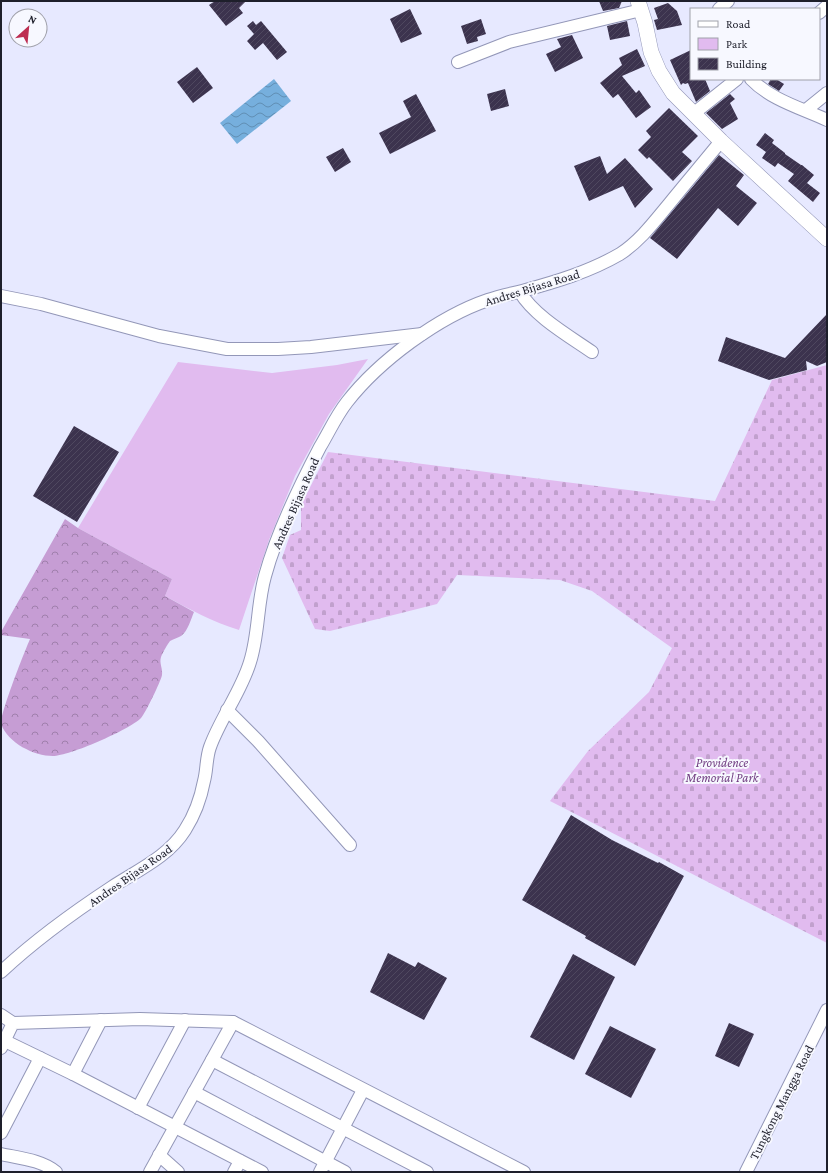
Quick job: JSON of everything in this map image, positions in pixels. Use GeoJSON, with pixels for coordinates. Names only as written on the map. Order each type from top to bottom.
{"type":"FeatureCollection","features":[{"type":"Feature","properties":{"kind":"main road"},"geometry":{"type":"LineString","coordinates":[[639,5],[651,52],[659,71],[674,93],[721,141],[827,239]]}},
{"type":"Feature","properties":{"kind":"street"},"geometry":{"type":"LineString","coordinates":[[720,8],[728,1]]}},
{"type":"Feature","properties":{"kind":"street"},"geometry":{"type":"LineString","coordinates":[[458,62],[509,42],[639,5]]}},
{"type":"Feature","properties":{"kind":"street"},"geometry":{"type":"LineString","coordinates":[[693,114],[736,80]]}},
{"type":"Feature","properties":{"kind":"street"},"geometry":{"type":"LineString","coordinates":[[752,80],[759,87],[776,98],[827,120]]}},
{"type":"Feature","properties":{"kind":"street"},"geometry":{"type":"LineString","coordinates":[[806,110],[827,93]]}},
{"type":"Feature","properties":{"kind":"street","name":"Andres Bijasa Road"},"geometry":{"type":"LineString","coordinates":[[1,972],[48,932],[113,886],[150,864],[172,848],[186,829],[198,802],[204,781],[208,751],[250,665],[256,642],[264,579],[273,550],[304,478],[338,416],[348,401],[378,369],[393,357],[423,334],[463,311],[487,300],[520,292],[580,273],[616,256],[629,248],[646,231],[721,141]]}},
{"type":"Feature","properties":{"kind":"street"},"geometry":{"type":"LineString","coordinates":[[520,292],[526,301],[537,312],[592,352]]}},
{"type":"Feature","properties":{"kind":"street"},"geometry":{"type":"LineString","coordinates":[[1,296],[40,304],[159,336],[227,349],[278,349],[311,347],[423,334]]}},
{"type":"Feature","properties":{"kind":"street"},"geometry":{"type":"LineString","coordinates":[[227,710],[258,740],[350,845]]}},
{"type":"Feature","properties":{"kind":"street","name":"Tungkong Mangga Road"},"geometry":{"type":"LineString","coordinates":[[746,1172],[827,1010]]}},
{"type":"Feature","properties":{"kind":"street"},"geometry":{"type":"LineString","coordinates":[[1,1015],[13,1023],[140,1019],[233,1022],[524,1172]]}},
{"type":"Feature","properties":{"kind":"street"},"geometry":{"type":"LineString","coordinates":[[73,1074],[101,1020]]}},
{"type":"Feature","properties":{"kind":"street"},"geometry":{"type":"LineString","coordinates":[[138,1108],[184,1020]]}},
{"type":"Feature","properties":{"kind":"street"},"geometry":{"type":"LineString","coordinates":[[150,1172],[233,1022]]}},
{"type":"Feature","properties":{"kind":"street"},"geometry":{"type":"LineString","coordinates":[[13,1023],[3,1044],[40,1058],[73,1074],[262,1172]]}},
{"type":"Feature","properties":{"kind":"street"},"geometry":{"type":"LineString","coordinates":[[1,1132],[40,1058]]}},
{"type":"Feature","properties":{"kind":"street"},"geometry":{"type":"LineString","coordinates":[[212,1060],[427,1172]]}},
{"type":"Feature","properties":{"kind":"street"},"geometry":{"type":"LineString","coordinates":[[323,1167],[363,1090]]}},
{"type":"Feature","properties":{"kind":"street"},"geometry":{"type":"LineString","coordinates":[[194,1092],[323,1167],[345,1172]]}},
{"type":"Feature","properties":{"kind":"street"},"geometry":{"type":"LineString","coordinates":[[1,1154],[37,1162],[52,1168],[56,1172]]}},
{"type":"Feature","properties":{"kind":"street"},"geometry":{"type":"LineString","coordinates":[[159,1155],[178,1172]]}},
{"type":"Feature","properties":{"kind":"street"},"geometry":{"type":"LineString","coordinates":[[234,1172],[240,1161]]}},
{"type":"Feature","properties":{"kind":"green space"},"geometry":{"type":"Polygon","coordinates":[[[368,359],[329,414],[295,476],[269,540],[239,630],[210,619],[165,596],[172,579],[78,528],[178,362],[272,373],[337,365],[368,359]]]}},
{"type":"Feature","properties":{"kind":"green space","name":"Providence Memorial Park"},"geometry":{"type":"Polygon","coordinates":[[[827,365],[827,943],[550,801],[588,751],[649,692],[672,648],[592,591],[560,580],[457,575],[437,604],[330,631],[315,629],[282,558],[290,535],[301,530],[301,505],[328,452],[715,501],[772,380],[827,365]]]}},
{"type":"Feature","properties":{"kind":"green space"},"geometry":{"type":"Polygon","coordinates":[[[65,519],[78,528],[172,579],[165,596],[194,612],[186,631],[181,636],[170,641],[161,657],[162,675],[141,718],[124,729],[98,742],[72,752],[53,756],[38,754],[22,747],[9,737],[1,724],[8,696],[30,639],[1,635],[1,632],[65,519]]]}},
{"type":"Feature","properties":{"kind":"water"},"geometry":{"type":"Polygon","coordinates":[[[274,79],[291,101],[237,144],[220,123],[274,79]]]}},
{"type":"Feature","properties":{"kind":"building"},"geometry":{"type":"Polygon","coordinates":[[[215,1],[246,1],[239,8],[243,13],[226,26],[209,5],[215,1]]]}},
{"type":"Feature","properties":{"kind":"building"},"geometry":{"type":"Polygon","coordinates":[[[599,1],[622,1],[619,8],[603,11],[599,1]]]}},
{"type":"Feature","properties":{"kind":"building"},"geometry":{"type":"Polygon","coordinates":[[[668,3],[677,11],[682,25],[657,30],[654,20],[658,19],[654,8],[668,3]]]}},
{"type":"Feature","properties":{"kind":"building"},"geometry":{"type":"Polygon","coordinates":[[[410,9],[422,34],[401,43],[390,19],[410,9]]]}},
{"type":"Feature","properties":{"kind":"building"},"geometry":{"type":"Polygon","coordinates":[[[481,19],[486,34],[477,37],[478,41],[467,44],[461,26],[481,19]]]}},
{"type":"Feature","properties":{"kind":"building"},"geometry":{"type":"Polygon","coordinates":[[[253,21],[256,25],[261,21],[287,52],[277,60],[263,43],[255,50],[247,41],[254,34],[247,26],[253,21]]]}},
{"type":"Feature","properties":{"kind":"building"},"geometry":{"type":"Polygon","coordinates":[[[627,21],[630,36],[610,40],[607,26],[627,21]]]}},
{"type":"Feature","properties":{"kind":"building"},"geometry":{"type":"Polygon","coordinates":[[[572,35],[583,58],[555,72],[546,54],[561,47],[557,39],[572,35]]]}},
{"type":"Feature","properties":{"kind":"building"},"geometry":{"type":"Polygon","coordinates":[[[637,49],[645,66],[622,76],[636,93],[639,90],[651,107],[636,118],[618,94],[613,98],[600,83],[622,65],[619,58],[637,49]]]}},
{"type":"Feature","properties":{"kind":"building"},"geometry":{"type":"Polygon","coordinates":[[[690,50],[690,80],[705,80],[710,91],[696,102],[688,83],[683,83],[681,85],[670,60],[690,50]]]}},
{"type":"Feature","properties":{"kind":"building"},"geometry":{"type":"Polygon","coordinates":[[[197,67],[213,88],[193,103],[177,82],[197,67]]]}},
{"type":"Feature","properties":{"kind":"building"},"geometry":{"type":"Polygon","coordinates":[[[770,80],[778,80],[784,84],[779,91],[768,84],[770,80]]]}},
{"type":"Feature","properties":{"kind":"building"},"geometry":{"type":"Polygon","coordinates":[[[505,89],[509,106],[491,111],[487,94],[505,89]]]}},
{"type":"Feature","properties":{"kind":"building"},"geometry":{"type":"Polygon","coordinates":[[[416,94],[436,131],[390,154],[379,133],[411,117],[403,101],[416,94]]]}},
{"type":"Feature","properties":{"kind":"building"},"geometry":{"type":"Polygon","coordinates":[[[730,94],[735,99],[730,103],[738,119],[722,129],[706,113],[730,94]]]}},
{"type":"Feature","properties":{"kind":"building"},"geometry":{"type":"Polygon","coordinates":[[[669,108],[698,136],[682,152],[692,161],[673,181],[649,157],[647,159],[638,150],[651,137],[646,131],[669,108]]]}},
{"type":"Feature","properties":{"kind":"building"},"geometry":{"type":"Polygon","coordinates":[[[765,133],[774,140],[772,143],[814,175],[807,183],[820,193],[813,202],[788,181],[794,174],[778,163],[775,167],[762,158],[766,152],[756,145],[765,133]]]}},
{"type":"Feature","properties":{"kind":"building"},"geometry":{"type":"Polygon","coordinates":[[[343,148],[351,162],[335,172],[326,157],[343,148]]]}},
{"type":"Feature","properties":{"kind":"building"},"geometry":{"type":"Polygon","coordinates":[[[719,155],[744,175],[736,186],[757,203],[738,226],[718,208],[677,259],[650,238],[719,155]]]}},
{"type":"Feature","properties":{"kind":"building"},"geometry":{"type":"Polygon","coordinates":[[[600,156],[607,174],[625,158],[653,189],[635,208],[623,186],[589,201],[574,166],[600,156]]]}},
{"type":"Feature","properties":{"kind":"building"},"geometry":{"type":"Polygon","coordinates":[[[827,314],[827,362],[817,366],[806,361],[807,370],[769,380],[718,361],[726,337],[785,358],[827,314]]]}},
{"type":"Feature","properties":{"kind":"building"},"geometry":{"type":"Polygon","coordinates":[[[74,426],[119,452],[77,522],[33,496],[74,426]]]}},
{"type":"Feature","properties":{"kind":"building"},"geometry":{"type":"Polygon","coordinates":[[[571,815],[612,840],[658,863],[659,862],[684,876],[635,966],[522,900],[571,815]]]}},
{"type":"Feature","properties":{"kind":"building"},"geometry":{"type":"Polygon","coordinates":[[[388,953],[415,967],[418,962],[447,978],[424,1020],[370,992],[388,953]]]}},
{"type":"Feature","properties":{"kind":"building"},"geometry":{"type":"Polygon","coordinates":[[[573,954],[615,977],[574,1060],[530,1037],[573,954]]]}},
{"type":"Feature","properties":{"kind":"building"},"geometry":{"type":"Polygon","coordinates":[[[729,1023],[754,1034],[739,1067],[715,1056],[729,1023]]]}},
{"type":"Feature","properties":{"kind":"building"},"geometry":{"type":"Polygon","coordinates":[[[610,1026],[656,1049],[631,1098],[585,1074],[610,1026]]]}}]}
